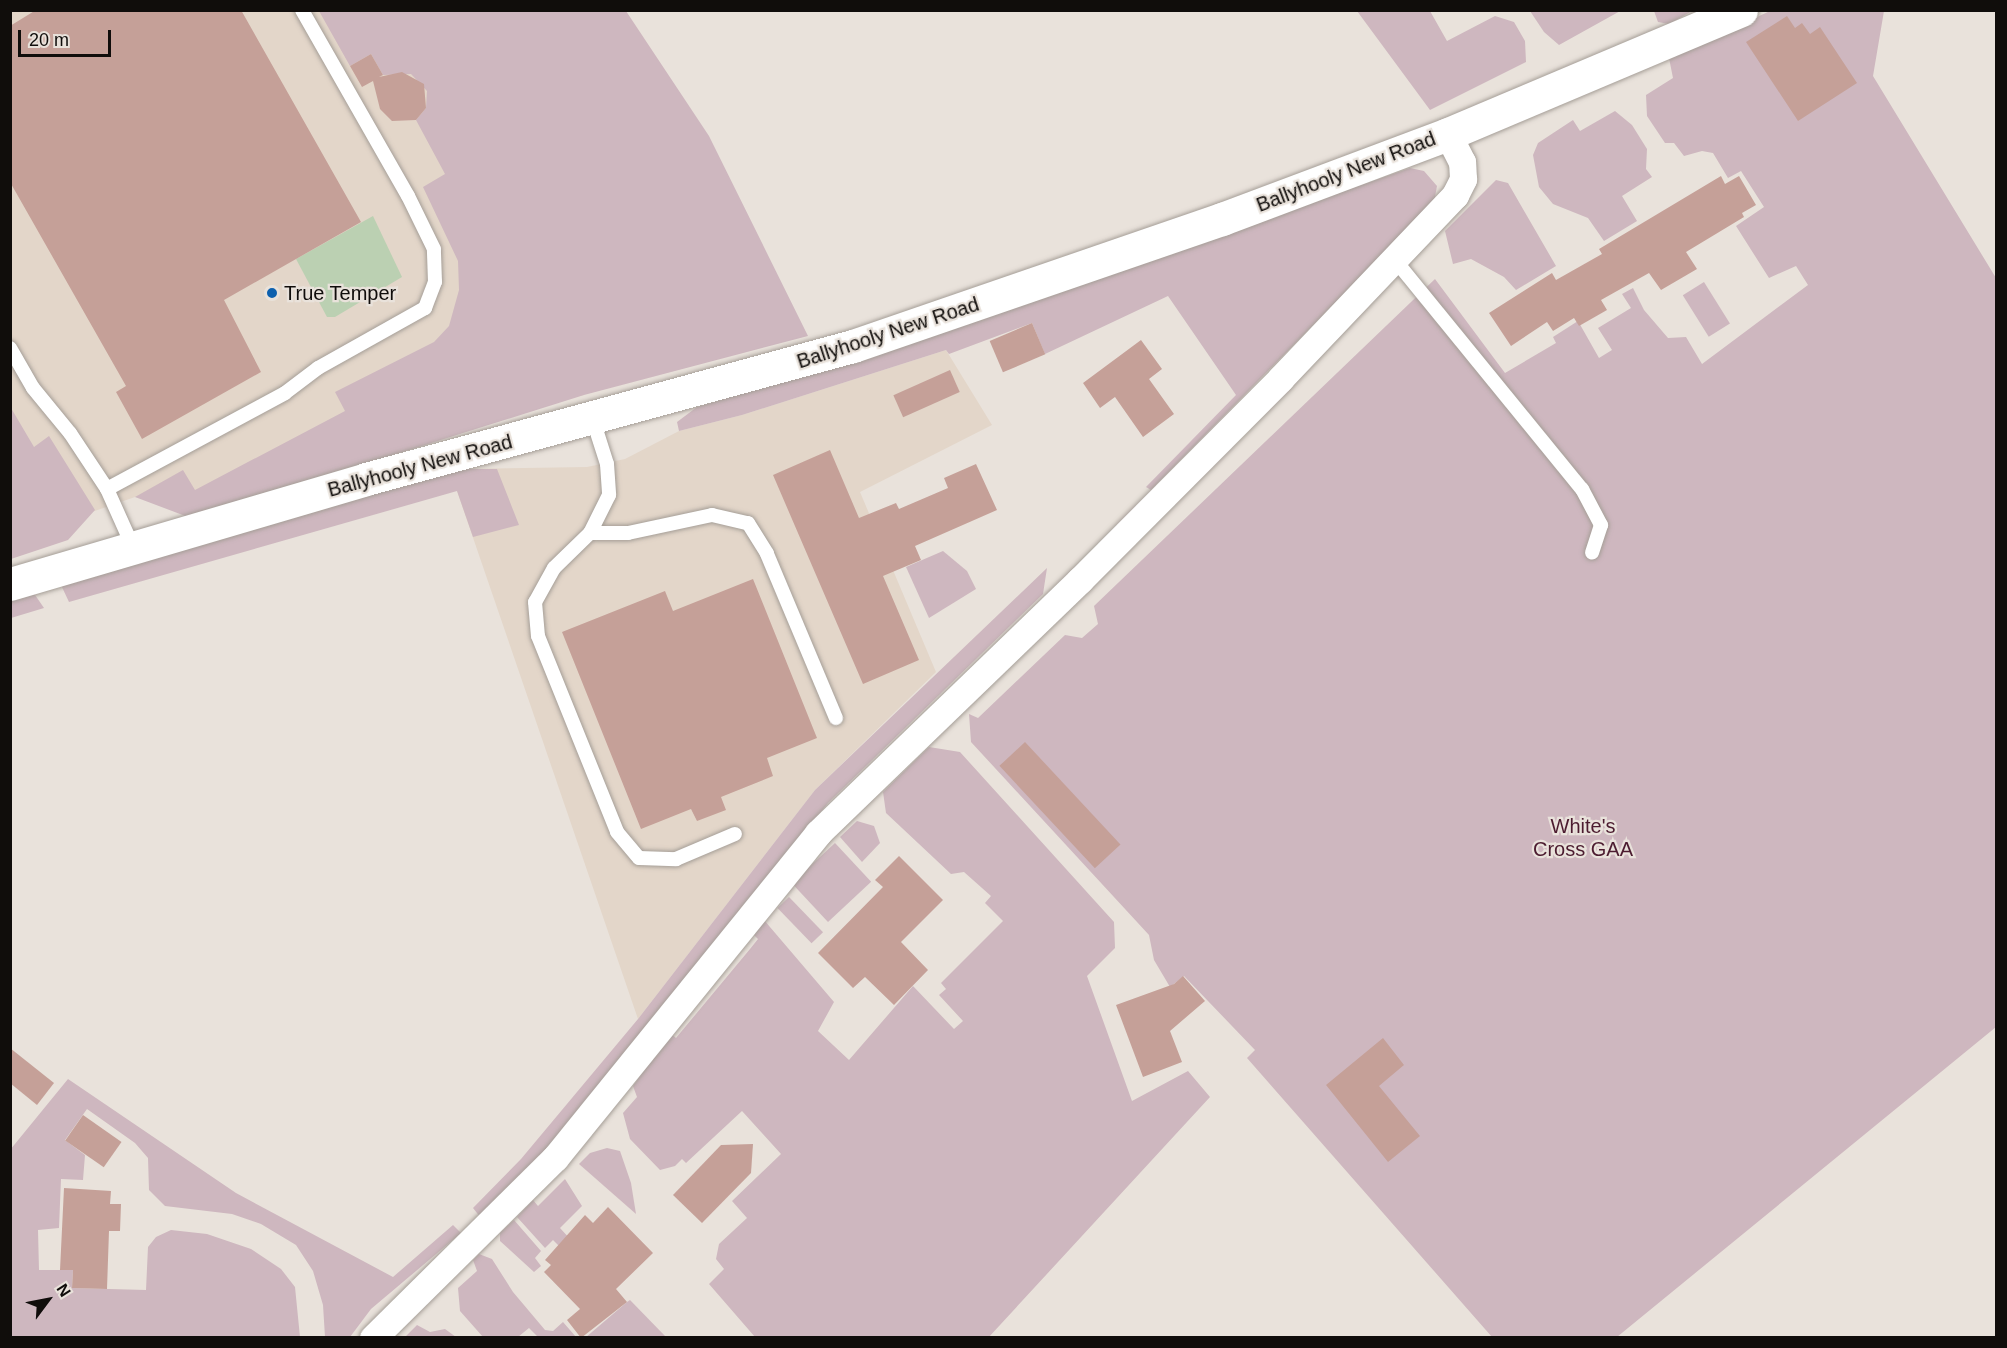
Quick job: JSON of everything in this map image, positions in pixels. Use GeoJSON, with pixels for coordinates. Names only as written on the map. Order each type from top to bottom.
{"type":"FeatureCollection","features":[{"type":"Feature","properties":{"kind":"main road","name":"Ballyhooly New Road"},"geometry":{"type":"LineString","coordinates":[[10,584],[366,479],[593,420],[854,346],[1222,219],[1448,134],[1741,10]]}},
{"type":"Feature","properties":{"kind":"street"},"geometry":{"type":"LineString","coordinates":[[373,1338],[555,1158],[826,825],[1080,580],[1395,260],[1455,195],[1463,178],[1462,162],[1448,134]]}},
{"type":"Feature","properties":{"kind":"lane"},"geometry":{"type":"LineString","coordinates":[[107,489],[285,393],[318,368],[425,308],[435,282],[434,249],[408,196],[302,10]]}},
{"type":"Feature","properties":{"kind":"lane"},"geometry":{"type":"LineString","coordinates":[[1395,260],[1582,489],[1600,525],[1592,553]]}},
{"type":"Feature","properties":{"kind":"lane"},"geometry":{"type":"LineString","coordinates":[[10,348],[33,388],[70,433],[107,489],[133,548]]}},
{"type":"Feature","properties":{"kind":"lane"},"geometry":{"type":"LineString","coordinates":[[593,420],[607,464],[609,495],[590,533],[554,568],[535,602],[538,636],[617,832],[639,858],[676,859],[735,834]]}},
{"type":"Feature","properties":{"kind":"lane"},"geometry":{"type":"LineString","coordinates":[[590,533],[628,533],[712,515],[748,523],[767,554],[836,718]]}},
{"type":"Feature","properties":{"kind":"shaded area","name":"True Temper"},"geometry":{"type":"Polygon","coordinates":[[[10,11],[399,11],[584,395],[206,494],[135,497],[11,540],[10,11]]]}},
{"type":"Feature","properties":{"kind":"shaded area"},"geometry":{"type":"Polygon","coordinates":[[[373,216],[402,277],[335,317],[327,317],[296,259],[373,216]]]}},
{"type":"Feature","properties":{"kind":"shaded area"},"geometry":{"type":"Polygon","coordinates":[[[946,350],[992,425],[860,492],[936,672],[815,790],[638,1019],[457,491],[458,469],[587,467],[625,459],[679,431],[742,415],[946,350]]]}},
{"type":"Feature","properties":{"kind":"green space"},"geometry":{"type":"Polygon","coordinates":[[[1622,10],[1559,45],[1544,32],[1530,11],[1622,10]]]}},
{"type":"Feature","properties":{"kind":"green space"},"geometry":{"type":"Polygon","coordinates":[[[319,11],[626,11],[709,136],[808,336],[584,395],[215,511],[188,517],[135,497],[183,470],[195,490],[345,411],[335,392],[434,342],[449,326],[459,290],[458,261],[423,187],[445,174],[416,120],[426,108],[427,91],[411,74],[383,75],[371,54],[350,66],[319,11]]]}},
{"type":"Feature","properties":{"kind":"green space"},"geometry":{"type":"Polygon","coordinates":[[[1357,11],[1430,11],[1447,41],[1495,16],[1514,22],[1525,41],[1526,62],[1430,110],[1357,11]]]}},
{"type":"Feature","properties":{"kind":"green space"},"geometry":{"type":"Polygon","coordinates":[[[1654,11],[1692,11],[1669,24],[1658,22],[1654,11]]]}},
{"type":"Feature","properties":{"kind":"green space","name":"White's Cross GAA"},"geometry":{"type":"Polygon","coordinates":[[[1770,11],[1884,11],[1873,76],[1996,278],[1996,1027],[1617,1337],[1492,1337],[1247,1058],[1255,1050],[1184,976],[1170,987],[1154,960],[1149,935],[971,742],[969,714],[978,718],[1065,635],[1082,638],[1098,624],[1094,606],[1435,279],[1505,373],[1556,343],[1553,337],[1578,321],[1599,358],[1612,350],[1598,328],[1631,308],[1622,294],[1633,288],[1644,310],[1668,338],[1686,337],[1702,364],[1808,285],[1796,266],[1769,278],[1736,226],[1764,207],[1741,171],[1728,178],[1713,153],[1702,151],[1684,156],[1674,143],[1665,143],[1647,116],[1646,95],[1673,78],[1669,58],[1770,11]]]}},
{"type":"Feature","properties":{"kind":"green space"},"geometry":{"type":"Polygon","coordinates":[[[1615,111],[1632,125],[1647,149],[1646,169],[1652,177],[1622,196],[1637,221],[1604,241],[1588,218],[1553,204],[1539,187],[1533,155],[1538,143],[1573,120],[1580,131],[1615,111]]]}},
{"type":"Feature","properties":{"kind":"green space"},"geometry":{"type":"Polygon","coordinates":[[[1410,168],[1424,171],[1437,186],[1434,202],[1151,490],[1146,487],[1236,395],[1168,296],[1045,354],[1032,323],[949,354],[946,350],[742,415],[679,431],[677,422],[697,407],[938,333],[1410,168]]]}},
{"type":"Feature","properties":{"kind":"green space"},"geometry":{"type":"Polygon","coordinates":[[[1496,180],[1508,183],[1556,266],[1516,290],[1504,277],[1471,259],[1453,264],[1445,231],[1496,180]]]}},
{"type":"Feature","properties":{"kind":"green space"},"geometry":{"type":"Polygon","coordinates":[[[1704,282],[1730,324],[1709,337],[1683,295],[1704,282]]]}},
{"type":"Feature","properties":{"kind":"green space"},"geometry":{"type":"Polygon","coordinates":[[[11,408],[34,447],[49,436],[95,510],[68,540],[11,559],[11,408]]]}},
{"type":"Feature","properties":{"kind":"green space"},"geometry":{"type":"Polygon","coordinates":[[[458,469],[497,469],[519,525],[473,537],[457,491],[69,602],[61,585],[458,469]]]}},
{"type":"Feature","properties":{"kind":"green space"},"geometry":{"type":"Polygon","coordinates":[[[943,551],[967,571],[976,589],[929,618],[906,567],[943,551]]]}},
{"type":"Feature","properties":{"kind":"green space"},"geometry":{"type":"Polygon","coordinates":[[[1047,568],[1043,594],[828,803],[583,1110],[481,1218],[473,1208],[521,1159],[638,1019],[815,790],[1047,568]]]}},
{"type":"Feature","properties":{"kind":"green space"},"geometry":{"type":"Polygon","coordinates":[[[33,592],[44,608],[11,618],[11,598],[33,592]]]}},
{"type":"Feature","properties":{"kind":"green space"},"geometry":{"type":"Polygon","coordinates":[[[929,747],[960,752],[1114,922],[1115,948],[1087,976],[1132,1101],[1188,1071],[1210,1097],[988,1338],[755,1337],[709,1284],[724,1269],[716,1259],[719,1244],[747,1218],[732,1201],[781,1154],[742,1111],[686,1163],[682,1159],[675,1166],[660,1170],[630,1139],[623,1113],[637,1097],[633,1086],[670,1033],[676,1038],[758,939],[752,933],[764,920],[834,1002],[818,1031],[849,1060],[913,986],[954,1029],[963,1021],[939,995],[946,989],[941,983],[1003,921],[985,903],[991,896],[964,872],[951,874],[886,813],[883,792],[929,747]]]}},
{"type":"Feature","properties":{"kind":"green space"},"geometry":{"type":"Polygon","coordinates":[[[857,821],[874,826],[880,843],[862,862],[840,837],[857,821]]]}},
{"type":"Feature","properties":{"kind":"green space"},"geometry":{"type":"Polygon","coordinates":[[[835,843],[871,882],[828,922],[792,883],[835,843]]]}},
{"type":"Feature","properties":{"kind":"green space"},"geometry":{"type":"Polygon","coordinates":[[[789,897],[823,932],[812,943],[777,908],[789,897]]]}},
{"type":"Feature","properties":{"kind":"green space"},"geometry":{"type":"Polygon","coordinates":[[[68,1079],[236,1193],[393,1277],[453,1225],[461,1233],[371,1309],[350,1337],[325,1337],[323,1305],[313,1271],[296,1245],[261,1224],[232,1214],[165,1206],[149,1190],[148,1158],[135,1143],[87,1109],[65,1140],[85,1155],[83,1180],[61,1179],[59,1228],[38,1230],[39,1270],[73,1270],[72,1288],[146,1290],[148,1247],[156,1237],[171,1230],[207,1234],[251,1249],[281,1269],[295,1287],[300,1337],[11,1337],[10,1150],[68,1079]]]}},
{"type":"Feature","properties":{"kind":"green space"},"geometry":{"type":"Polygon","coordinates":[[[607,1148],[620,1151],[631,1183],[636,1214],[579,1164],[590,1153],[607,1148]]]}},
{"type":"Feature","properties":{"kind":"green space"},"geometry":{"type":"Polygon","coordinates":[[[565,1179],[582,1206],[560,1228],[571,1240],[561,1248],[553,1240],[545,1248],[517,1217],[533,1200],[538,1206],[565,1179]]]}},
{"type":"Feature","properties":{"kind":"green space"},"geometry":{"type":"Polygon","coordinates":[[[514,1220],[541,1251],[535,1258],[541,1266],[534,1272],[500,1241],[500,1233],[514,1220]]]}},
{"type":"Feature","properties":{"kind":"green space"},"geometry":{"type":"Polygon","coordinates":[[[479,1254],[492,1259],[513,1292],[545,1330],[553,1331],[563,1322],[576,1337],[538,1337],[529,1328],[518,1337],[483,1337],[460,1311],[458,1288],[477,1271],[473,1260],[479,1254]]]}},
{"type":"Feature","properties":{"kind":"green space"},"geometry":{"type":"Polygon","coordinates":[[[630,1300],[666,1337],[585,1338],[627,1302],[630,1300]]]}},
{"type":"Feature","properties":{"kind":"green space"},"geometry":{"type":"Polygon","coordinates":[[[417,1325],[430,1332],[445,1329],[456,1337],[405,1337],[417,1325]]]}},
{"type":"Feature","properties":{"kind":"building"},"geometry":{"type":"Polygon","coordinates":[[[36,10],[241,10],[361,222],[224,300],[261,372],[142,439],[116,392],[126,386],[10,182],[10,26],[36,10]]]}},
{"type":"Feature","properties":{"kind":"building"},"geometry":{"type":"Polygon","coordinates":[[[1787,16],[1795,28],[1802,23],[1810,34],[1820,27],[1857,83],[1798,121],[1746,42],[1787,16]]]}},
{"type":"Feature","properties":{"kind":"building"},"geometry":{"type":"Polygon","coordinates":[[[371,54],[383,75],[379,77],[402,72],[424,84],[426,108],[416,120],[392,121],[380,109],[373,81],[362,87],[350,66],[371,54]]]}},
{"type":"Feature","properties":{"kind":"building"},"geometry":{"type":"Polygon","coordinates":[[[1721,176],[1725,184],[1739,176],[1756,205],[1742,213],[1744,217],[1686,252],[1697,269],[1661,290],[1649,273],[1601,300],[1607,310],[1579,326],[1574,318],[1553,331],[1547,322],[1511,346],[1489,313],[1552,273],[1556,280],[1602,254],[1599,249],[1721,176]]]}},
{"type":"Feature","properties":{"kind":"building"},"geometry":{"type":"Polygon","coordinates":[[[1032,323],[1045,354],[1003,372],[990,341],[1032,323]]]}},
{"type":"Feature","properties":{"kind":"building"},"geometry":{"type":"Polygon","coordinates":[[[1141,340],[1162,369],[1149,379],[1174,414],[1143,437],[1115,397],[1100,408],[1083,383],[1141,340]]]}},
{"type":"Feature","properties":{"kind":"building"},"geometry":{"type":"Polygon","coordinates":[[[950,370],[960,392],[903,417],[893,395],[950,370]]]}},
{"type":"Feature","properties":{"kind":"building"},"geometry":{"type":"Polygon","coordinates":[[[830,450],[859,518],[896,503],[899,509],[948,488],[944,478],[976,464],[997,510],[915,546],[921,560],[883,576],[919,660],[863,684],[773,475],[830,450]]]}},
{"type":"Feature","properties":{"kind":"building"},"geometry":{"type":"Polygon","coordinates":[[[753,579],[817,738],[767,758],[773,776],[721,797],[726,810],[697,821],[691,809],[641,829],[562,632],[665,591],[673,611],[753,579]]]}},
{"type":"Feature","properties":{"kind":"building"},"geometry":{"type":"Polygon","coordinates":[[[1025,742],[1120,844],[1095,868],[999,766],[1025,742]]]}},
{"type":"Feature","properties":{"kind":"building"},"geometry":{"type":"Polygon","coordinates":[[[899,856],[943,900],[901,942],[928,970],[894,1005],[865,977],[853,988],[818,953],[883,887],[875,880],[899,856]]]}},
{"type":"Feature","properties":{"kind":"building"},"geometry":{"type":"Polygon","coordinates":[[[1183,976],[1205,1001],[1170,1031],[1182,1062],[1143,1077],[1116,1005],[1174,984],[1183,976]]]}},
{"type":"Feature","properties":{"kind":"building"},"geometry":{"type":"Polygon","coordinates":[[[1383,1038],[1404,1065],[1379,1086],[1420,1136],[1388,1162],[1326,1085],[1383,1038]]]}},
{"type":"Feature","properties":{"kind":"building"},"geometry":{"type":"Polygon","coordinates":[[[10,1048],[54,1083],[37,1105],[10,1083],[10,1048]]]}},
{"type":"Feature","properties":{"kind":"building"},"geometry":{"type":"Polygon","coordinates":[[[83,1115],[122,1142],[104,1167],[65,1140],[83,1115]]]}},
{"type":"Feature","properties":{"kind":"building"},"geometry":{"type":"Polygon","coordinates":[[[753,1144],[751,1173],[702,1223],[673,1195],[721,1145],[753,1144]]]}},
{"type":"Feature","properties":{"kind":"building"},"geometry":{"type":"Polygon","coordinates":[[[64,1188],[111,1191],[110,1204],[121,1204],[120,1231],[109,1231],[107,1289],[72,1288],[73,1270],[60,1270],[64,1188]]]}},
{"type":"Feature","properties":{"kind":"building"},"geometry":{"type":"Polygon","coordinates":[[[608,1207],[653,1253],[616,1289],[627,1302],[581,1338],[567,1320],[580,1309],[544,1272],[551,1265],[545,1260],[585,1215],[593,1223],[608,1207]]]}},
{"type":"Feature","properties":{"kind":"place","name":"True Temper"},"geometry":{"type":"Point","coordinates":[272,293]}}]}
